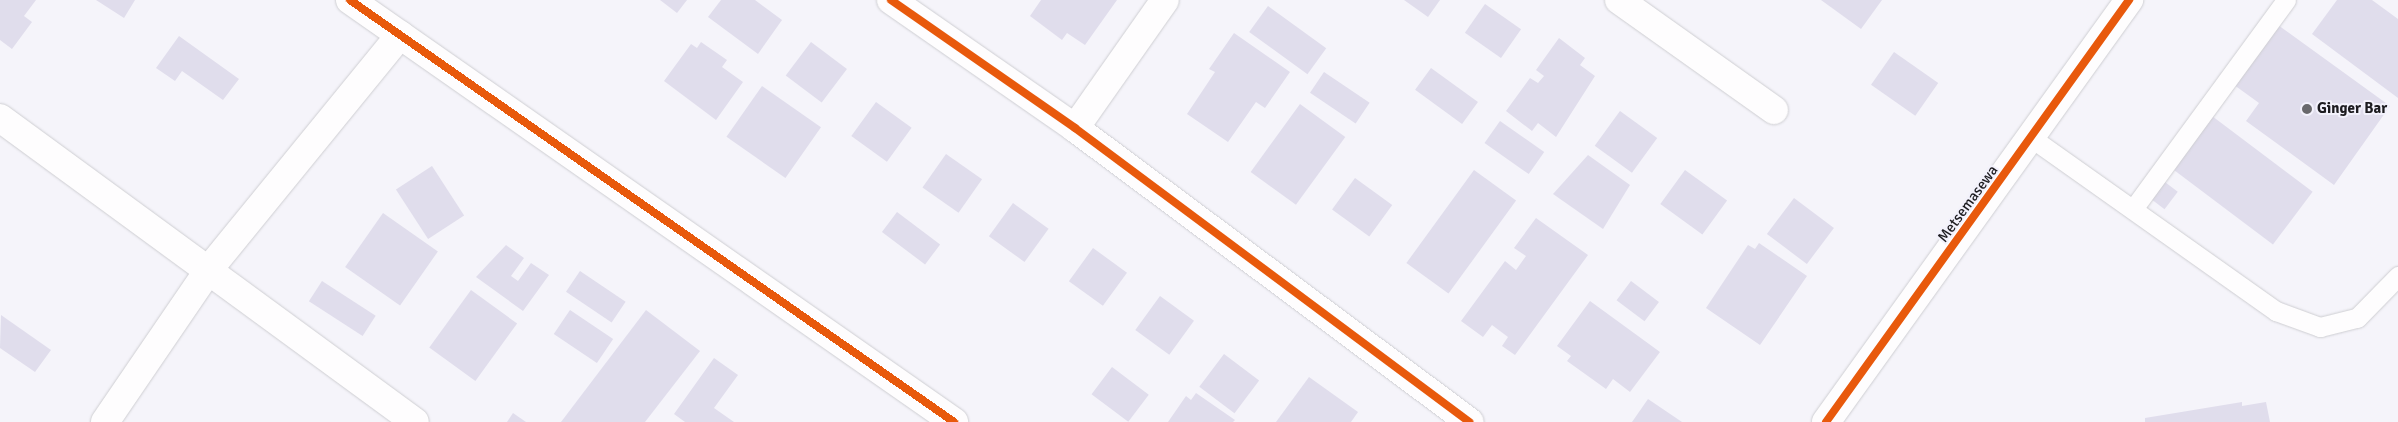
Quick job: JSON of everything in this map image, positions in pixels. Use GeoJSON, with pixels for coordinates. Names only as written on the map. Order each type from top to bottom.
{"type":"FeatureCollection","features":[{"type":"Feature","properties":{"kind":"street"},"geometry":{"type":"LineString","coordinates":[[350,0],[954,422]]}},
{"type":"Feature","properties":{"kind":"street"},"geometry":{"type":"LineString","coordinates":[[892,0],[1075,128],[1469,422]]}},
{"type":"Feature","properties":{"kind":"street"},"geometry":{"type":"LineString","coordinates":[[1075,128],[1165,0]]}},
{"type":"Feature","properties":{"kind":"street"},"geometry":{"type":"LineString","coordinates":[[1619,0],[1774,110]]}},
{"type":"Feature","properties":{"kind":"street","name":"Metsemasewa"},"geometry":{"type":"LineString","coordinates":[[1826,422],[2033,139],[2129,0]]}},
{"type":"Feature","properties":{"kind":"street"},"geometry":{"type":"LineString","coordinates":[[105,422],[210,268],[400,35]]}},
{"type":"Feature","properties":{"kind":"street"},"geometry":{"type":"LineString","coordinates":[[0,118],[210,268],[415,422]]}},
{"type":"Feature","properties":{"kind":"lane"},"geometry":{"type":"LineString","coordinates":[[2133,209],[2286,0]]}},
{"type":"Feature","properties":{"kind":"lane"},"geometry":{"type":"LineString","coordinates":[[2033,139],[2276,311],[2320,327],[2357,318],[2398,276]]}},
{"type":"Feature","properties":{"kind":"building"},"geometry":{"type":"Polygon","coordinates":[[[0,0],[36,0],[24,16],[32,22],[12,49],[0,40],[0,0]]]}},
{"type":"Feature","properties":{"kind":"building"},"geometry":{"type":"Polygon","coordinates":[[[96,0],[135,0],[124,18],[96,0]]]}},
{"type":"Feature","properties":{"kind":"building"},"geometry":{"type":"Polygon","coordinates":[[[660,0],[687,0],[677,13],[660,0]]]}},
{"type":"Feature","properties":{"kind":"building"},"geometry":{"type":"Polygon","coordinates":[[[721,0],[755,0],[782,20],[758,54],[708,17],[721,0]]]}},
{"type":"Feature","properties":{"kind":"building"},"geometry":{"type":"Polygon","coordinates":[[[1041,0],[1117,0],[1085,45],[1067,33],[1062,40],[1030,16],[1041,0]]]}},
{"type":"Feature","properties":{"kind":"building"},"geometry":{"type":"Polygon","coordinates":[[[1404,0],[1440,0],[1428,17],[1404,0]]]}},
{"type":"Feature","properties":{"kind":"building"},"geometry":{"type":"Polygon","coordinates":[[[1821,0],[1882,0],[1861,29],[1821,0]]]}},
{"type":"Feature","properties":{"kind":"building"},"geometry":{"type":"Polygon","coordinates":[[[2337,0],[2372,0],[2398,19],[2398,98],[2312,34],[2337,0]]]}},
{"type":"Feature","properties":{"kind":"building"},"geometry":{"type":"Polygon","coordinates":[[[1485,4],[1521,29],[1501,58],[1465,33],[1485,4]]]}},
{"type":"Feature","properties":{"kind":"building"},"geometry":{"type":"Polygon","coordinates":[[[1268,6],[1326,48],[1307,74],[1249,32],[1268,6]]]}},
{"type":"Feature","properties":{"kind":"building"},"geometry":{"type":"Polygon","coordinates":[[[2274,22],[2390,106],[2334,185],[2246,121],[2259,103],[2230,82],[2274,22]]]}},
{"type":"Feature","properties":{"kind":"building"},"geometry":{"type":"Polygon","coordinates":[[[1234,33],[1290,72],[1265,108],[1256,102],[1228,142],[1187,114],[1215,72],[1209,69],[1234,33]]]}},
{"type":"Feature","properties":{"kind":"building"},"geometry":{"type":"Polygon","coordinates":[[[179,36],[239,79],[223,100],[182,71],[175,81],[156,68],[179,36]]]}},
{"type":"Feature","properties":{"kind":"building"},"geometry":{"type":"Polygon","coordinates":[[[1559,38],[1585,58],[1580,65],[1595,76],[1556,137],[1538,123],[1532,131],[1506,111],[1530,78],[1538,83],[1544,76],[1536,70],[1559,38]]]}},
{"type":"Feature","properties":{"kind":"building"},"geometry":{"type":"Polygon","coordinates":[[[701,42],[727,60],[722,67],[743,82],[716,120],[664,81],[691,44],[697,48],[701,42]]]}},
{"type":"Feature","properties":{"kind":"building"},"geometry":{"type":"Polygon","coordinates":[[[811,42],[847,69],[822,103],[786,76],[811,42]]]}},
{"type":"Feature","properties":{"kind":"building"},"geometry":{"type":"Polygon","coordinates":[[[1894,52],[1938,83],[1915,116],[1871,85],[1894,52]]]}},
{"type":"Feature","properties":{"kind":"building"},"geometry":{"type":"Polygon","coordinates":[[[1431,68],[1478,102],[1462,124],[1415,90],[1431,68]]]}},
{"type":"Feature","properties":{"kind":"building"},"geometry":{"type":"Polygon","coordinates":[[[1324,72],[1370,103],[1356,123],[1310,93],[1324,72]]]}},
{"type":"Feature","properties":{"kind":"building"},"geometry":{"type":"Polygon","coordinates":[[[762,86],[821,127],[785,178],[726,137],[762,86]]]}},
{"type":"Feature","properties":{"kind":"building"},"geometry":{"type":"Polygon","coordinates":[[[876,102],[912,128],[887,162],[851,136],[876,102]]]}},
{"type":"Feature","properties":{"kind":"building"},"geometry":{"type":"Polygon","coordinates":[[[1300,104],[1345,137],[1296,205],[1251,172],[1300,104]]]}},
{"type":"Feature","properties":{"kind":"building"},"geometry":{"type":"Polygon","coordinates":[[[1620,111],[1657,138],[1632,173],[1595,146],[1620,111]]]}},
{"type":"Feature","properties":{"kind":"building"},"geometry":{"type":"Polygon","coordinates":[[[2212,116],[2313,192],[2273,245],[2172,169],[2212,116]]]}},
{"type":"Feature","properties":{"kind":"building"},"geometry":{"type":"Polygon","coordinates":[[[1500,121],[1544,152],[1529,174],[1485,143],[1500,121]]]}},
{"type":"Feature","properties":{"kind":"building"},"geometry":{"type":"Polygon","coordinates":[[[946,154],[982,179],[959,213],[922,188],[946,154]]]}},
{"type":"Feature","properties":{"kind":"building"},"geometry":{"type":"Polygon","coordinates":[[[1588,155],[1630,185],[1603,229],[1553,194],[1588,155]]]}},
{"type":"Feature","properties":{"kind":"building"},"geometry":{"type":"Polygon","coordinates":[[[432,166],[464,215],[428,239],[396,189],[432,166]]]}},
{"type":"Feature","properties":{"kind":"building"},"geometry":{"type":"Polygon","coordinates":[[[1474,170],[1516,201],[1448,294],[1406,263],[1474,170]]]}},
{"type":"Feature","properties":{"kind":"building"},"geometry":{"type":"Polygon","coordinates":[[[1685,170],[1727,201],[1702,235],[1660,204],[1685,170]]]}},
{"type":"Feature","properties":{"kind":"building"},"geometry":{"type":"Polygon","coordinates":[[[1355,178],[1392,205],[1369,237],[1332,210],[1355,178]]]}},
{"type":"Feature","properties":{"kind":"building"},"geometry":{"type":"Polygon","coordinates":[[[2161,179],[2178,192],[2165,209],[2148,197],[2161,179]]]}},
{"type":"Feature","properties":{"kind":"building"},"geometry":{"type":"Polygon","coordinates":[[[1794,198],[1834,228],[1807,264],[1767,234],[1794,198]]]}},
{"type":"Feature","properties":{"kind":"building"},"geometry":{"type":"Polygon","coordinates":[[[1013,203],[1049,229],[1024,262],[989,236],[1013,203]]]}},
{"type":"Feature","properties":{"kind":"building"},"geometry":{"type":"Polygon","coordinates":[[[897,212],[940,244],[925,264],[882,232],[897,212]]]}},
{"type":"Feature","properties":{"kind":"building"},"geometry":{"type":"Polygon","coordinates":[[[383,213],[438,251],[400,305],[345,267],[383,213]]]}},
{"type":"Feature","properties":{"kind":"building"},"geometry":{"type":"Polygon","coordinates":[[[1536,218],[1588,255],[1515,355],[1502,346],[1508,337],[1492,325],[1483,337],[1461,321],[1505,261],[1516,270],[1526,256],[1514,248],[1536,218]]]}},
{"type":"Feature","properties":{"kind":"building"},"geometry":{"type":"Polygon","coordinates":[[[1759,243],[1807,276],[1760,345],[1706,308],[1748,245],[1755,249],[1759,243]]]}},
{"type":"Feature","properties":{"kind":"building"},"geometry":{"type":"Polygon","coordinates":[[[506,245],[524,258],[511,276],[518,281],[531,263],[549,275],[523,311],[476,277],[506,245]]]}},
{"type":"Feature","properties":{"kind":"building"},"geometry":{"type":"Polygon","coordinates":[[[1093,248],[1127,273],[1103,306],[1069,281],[1093,248]]]}},
{"type":"Feature","properties":{"kind":"building"},"geometry":{"type":"Polygon","coordinates":[[[580,271],[626,302],[612,322],[566,292],[580,271]]]}},
{"type":"Feature","properties":{"kind":"building"},"geometry":{"type":"Polygon","coordinates":[[[322,281],[376,316],[363,336],[309,301],[322,281]]]}},
{"type":"Feature","properties":{"kind":"building"},"geometry":{"type":"Polygon","coordinates":[[[1631,281],[1659,302],[1645,321],[1617,300],[1631,281]]]}},
{"type":"Feature","properties":{"kind":"building"},"geometry":{"type":"Polygon","coordinates":[[[471,290],[517,324],[475,381],[429,347],[471,290]]]}},
{"type":"Feature","properties":{"kind":"building"},"geometry":{"type":"Polygon","coordinates":[[[1160,296],[1194,321],[1169,355],[1135,330],[1160,296]]]}},
{"type":"Feature","properties":{"kind":"building"},"geometry":{"type":"Polygon","coordinates":[[[1590,301],[1660,352],[1630,392],[1613,379],[1606,389],[1567,361],[1571,356],[1557,346],[1590,301]]]}},
{"type":"Feature","properties":{"kind":"building"},"geometry":{"type":"Polygon","coordinates":[[[570,310],[613,339],[597,363],[554,334],[570,310]]]}},
{"type":"Feature","properties":{"kind":"building"},"geometry":{"type":"Polygon","coordinates":[[[646,310],[700,351],[645,422],[561,422],[646,310]]]}},
{"type":"Feature","properties":{"kind":"building"},"geometry":{"type":"Polygon","coordinates":[[[1,315],[51,350],[35,372],[0,348],[1,315]]]}},
{"type":"Feature","properties":{"kind":"building"},"geometry":{"type":"Polygon","coordinates":[[[1224,354],[1259,380],[1234,413],[1199,387],[1224,354]]]}},
{"type":"Feature","properties":{"kind":"building"},"geometry":{"type":"Polygon","coordinates":[[[714,358],[738,375],[714,408],[734,422],[685,422],[674,414],[714,358]]]}},
{"type":"Feature","properties":{"kind":"building"},"geometry":{"type":"Polygon","coordinates":[[[1112,367],[1149,395],[1128,422],[1092,394],[1112,367]]]}},
{"type":"Feature","properties":{"kind":"building"},"geometry":{"type":"Polygon","coordinates":[[[1309,377],[1358,412],[1351,422],[1276,422],[1309,377]]]}},
{"type":"Feature","properties":{"kind":"building"},"geometry":{"type":"Polygon","coordinates":[[[1196,393],[1235,420],[1233,422],[1168,422],[1186,396],[1191,400],[1196,393]]]}},
{"type":"Feature","properties":{"kind":"building"},"geometry":{"type":"Polygon","coordinates":[[[1648,399],[1682,422],[1632,422],[1648,399]]]}},
{"type":"Feature","properties":{"kind":"building"},"geometry":{"type":"Polygon","coordinates":[[[2242,402],[2242,406],[2266,402],[2270,422],[2145,422],[2145,418],[2242,402]]]}},
{"type":"Feature","properties":{"kind":"building"},"geometry":{"type":"Polygon","coordinates":[[[513,413],[526,422],[507,422],[513,413]]]}},
{"type":"Feature","properties":{"kind":"cycle path"},"geometry":{"type":"LineString","coordinates":[[350,0],[954,422]]}},
{"type":"Feature","properties":{"kind":"cycle path"},"geometry":{"type":"LineString","coordinates":[[891,0],[1075,128],[1469,422]]}},
{"type":"Feature","properties":{"kind":"cycle path"},"geometry":{"type":"LineString","coordinates":[[1826,422],[2129,0]]}},
{"type":"Feature","properties":{"kind":"place","name":"Ginger Bar"},"geometry":{"type":"Point","coordinates":[2307,109]}}]}
